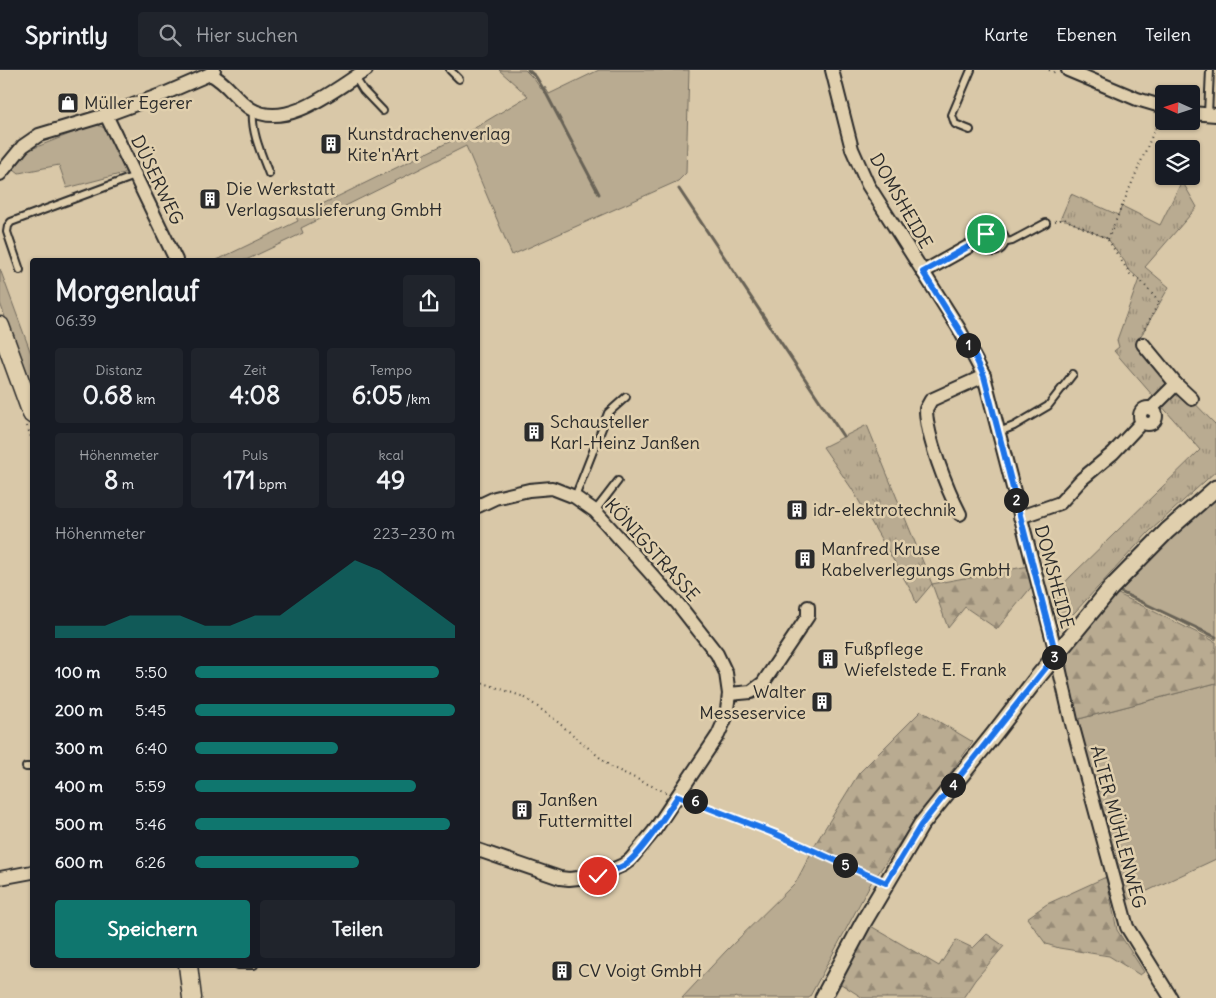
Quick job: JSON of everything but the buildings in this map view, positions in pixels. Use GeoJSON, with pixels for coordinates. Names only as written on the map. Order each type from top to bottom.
{"type":"FeatureCollection","features":[{"type":"Feature","properties":{"kind":"main road"},"geometry":{"type":"LineString","coordinates":[[0,326],[30,408]]}},
{"type":"Feature","properties":{"kind":"main road"},"geometry":{"type":"LineString","coordinates":[[188,968],[192,998]]}},
{"type":"Feature","properties":{"kind":"street"},"geometry":{"type":"LineString","coordinates":[[0,173],[24,146],[39,135],[106,115],[166,94],[212,72],[221,79],[240,101],[253,110],[264,114],[280,115],[290,113],[321,98],[366,70]]}},
{"type":"Feature","properties":{"kind":"street","name":"DOMSHEIDE"},"geometry":{"type":"LineString","coordinates":[[832,70],[852,149],[868,186],[968,344],[984,376],[1056,655]]}},
{"type":"Feature","properties":{"kind":"street"},"geometry":{"type":"LineString","coordinates":[[1068,70],[1155,108]]}},
{"type":"Feature","properties":{"kind":"street","name":"DÜSERWEG"},"geometry":{"type":"LineString","coordinates":[[106,115],[175,258]]}},
{"type":"Feature","properties":{"kind":"street"},"geometry":{"type":"LineString","coordinates":[[923,272],[975,243],[984,242],[986,234],[994,230],[1001,236],[1002,243]]}},
{"type":"Feature","properties":{"kind":"street"},"geometry":{"type":"LineString","coordinates":[[1143,344],[1176,384],[1192,399]]}},
{"type":"Feature","properties":{"kind":"street"},"geometry":{"type":"LineString","coordinates":[[960,514],[950,495],[931,437],[926,409],[931,400],[984,376]]}},
{"type":"Feature","properties":{"kind":"street"},"geometry":{"type":"LineString","coordinates":[[1020,517],[1060,503],[1082,479],[1112,453],[1142,422],[1148,424],[1153,422],[1156,416],[1151,409],[1176,384]]}},
{"type":"Feature","properties":{"kind":"street","name":"KÖNIGSTRASSE"},"geometry":{"type":"LineString","coordinates":[[480,505],[495,498],[529,490],[552,488],[575,496],[595,510],[678,604],[717,654],[726,673],[729,694],[726,717],[718,735],[674,795],[654,831],[630,860],[623,865],[598,876],[569,879],[560,878],[480,851]]}},
{"type":"Feature","properties":{"kind":"street"},"geometry":{"type":"LineString","coordinates":[[823,998],[886,883],[921,825],[1111,588],[1167,531],[1216,488]]}},
{"type":"Feature","properties":{"kind":"street"},"geometry":{"type":"LineString","coordinates":[[729,694],[751,692],[763,683],[808,616],[808,607]]}},
{"type":"Feature","properties":{"kind":"street","name":"ALTER MÜHLENWEG"},"geometry":{"type":"LineString","coordinates":[[1056,655],[1071,720],[1127,927],[1171,998]]}},
{"type":"Feature","properties":{"kind":"street"},"geometry":{"type":"LineString","coordinates":[[0,878],[30,872]]}},
{"type":"Feature","properties":{"kind":"lane"},"geometry":{"type":"LineString","coordinates":[[450,70],[459,79]]}},
{"type":"Feature","properties":{"kind":"lane"},"geometry":{"type":"LineString","coordinates":[[970,130],[955,124],[952,115],[971,70]]}},
{"type":"Feature","properties":{"kind":"lane"},"geometry":{"type":"LineString","coordinates":[[1210,70],[1212,114]]}},
{"type":"Feature","properties":{"kind":"lane"},"geometry":{"type":"LineString","coordinates":[[355,77],[362,90],[384,111]]}},
{"type":"Feature","properties":{"kind":"lane"},"geometry":{"type":"LineString","coordinates":[[253,110],[252,121],[256,139],[269,174]]}},
{"type":"Feature","properties":{"kind":"lane"},"geometry":{"type":"LineString","coordinates":[[20,270],[7,232],[11,222],[135,176]]}},
{"type":"Feature","properties":{"kind":"lane"},"geometry":{"type":"LineString","coordinates":[[1002,243],[1012,241],[1046,223]]}},
{"type":"Feature","properties":{"kind":"lane"},"geometry":{"type":"LineString","coordinates":[[999,432],[1014,426],[1048,406],[1073,374]]}},
{"type":"Feature","properties":{"kind":"lane"},"geometry":{"type":"LineString","coordinates":[[575,496],[608,413],[626,397]]}},
{"type":"Feature","properties":{"kind":"lane"},"geometry":{"type":"LineString","coordinates":[[595,510],[618,481]]}},
{"type":"Feature","properties":{"kind":"path"},"geometry":{"type":"LineString","coordinates":[[1108,239],[1155,128]]}},
{"type":"Feature","properties":{"kind":"path"},"geometry":{"type":"LineString","coordinates":[[1046,223],[1064,219],[1108,239],[1130,274],[1141,281],[1159,302],[1138,339],[1143,344]]}},
{"type":"Feature","properties":{"kind":"path"},"geometry":{"type":"LineString","coordinates":[[480,682],[524,697],[553,718],[611,767],[674,795],[776,834],[886,883]]}},
{"type":"Feature","properties":{"kind":"green space"},"geometry":{"type":"Polygon","coordinates":[[[499,70],[525,70],[541,89],[545,87],[549,94],[599,70],[689,70],[686,173],[678,181],[512,255],[466,146],[301,228],[303,233],[250,258],[221,258],[298,221],[296,217],[463,135],[528,96],[499,70]]]}},
{"type":"Feature","properties":{"kind":"green space"},"geometry":{"type":"Polygon","coordinates":[[[95,124],[107,129],[128,172],[67,188],[59,165],[19,173],[14,169],[29,150],[95,124]]]}},
{"type":"Feature","properties":{"kind":"green space"},"geometry":{"type":"Polygon","coordinates":[[[1180,185],[1184,185],[1197,207],[1145,267],[1169,287],[1139,339],[1176,384],[1216,425],[1216,471],[1149,532],[1062,626],[1049,600],[1070,577],[1200,450],[1114,351],[1119,347],[1117,340],[1139,279],[1127,268],[1125,262],[1108,239],[1064,219],[1060,220],[1071,194],[1118,215],[1122,206],[1160,225],[1180,185]]]}},
{"type":"Feature","properties":{"kind":"green space"},"geometry":{"type":"Polygon","coordinates":[[[0,269],[30,351],[30,386],[0,303],[0,269]]]}},
{"type":"Feature","properties":{"kind":"green space"},"geometry":{"type":"Polygon","coordinates":[[[867,425],[932,584],[916,603],[913,594],[852,489],[823,447],[867,425]]]}},
{"type":"Feature","properties":{"kind":"green space"},"geometry":{"type":"Polygon","coordinates":[[[1216,494],[1216,640],[1115,588],[1216,494]]]}},
{"type":"Feature","properties":{"kind":"green space"},"geometry":{"type":"Polygon","coordinates":[[[1029,566],[1033,585],[997,629],[965,607],[948,628],[932,584],[1029,566]]]}},
{"type":"Feature","properties":{"kind":"green space"},"geometry":{"type":"Polygon","coordinates":[[[1112,591],[1216,642],[1216,683],[1075,720],[1061,658],[1112,591]]]}},
{"type":"Feature","properties":{"kind":"green space"},"geometry":{"type":"Polygon","coordinates":[[[1216,683],[1216,859],[1128,900],[1075,720],[1216,683]]]}},
{"type":"Feature","properties":{"kind":"green space"},"geometry":{"type":"Polygon","coordinates":[[[921,711],[973,742],[877,875],[814,846],[859,773],[921,711]]]}},
{"type":"Feature","properties":{"kind":"green space"},"geometry":{"type":"Polygon","coordinates":[[[811,853],[872,881],[809,998],[682,998],[726,951],[796,882],[811,853]]]}},
{"type":"Feature","properties":{"kind":"green space"},"geometry":{"type":"Polygon","coordinates":[[[1106,877],[1117,930],[1144,972],[1140,975],[1109,956],[1046,944],[1027,918],[1047,904],[1106,877]]]}},
{"type":"Feature","properties":{"kind":"green space"},"geometry":{"type":"Polygon","coordinates":[[[869,925],[939,966],[956,940],[973,948],[987,934],[1004,946],[975,980],[963,998],[863,998],[838,982],[869,925]]]}},
{"type":"Feature","properties":{"kind":"waterway"},"geometry":{"type":"LineString","coordinates":[[528,70],[536,77],[547,95],[599,194]]}},
{"type":"Feature","properties":{"kind":"waterway"},"geometry":{"type":"LineString","coordinates":[[679,189],[843,436]]}},
{"type":"Feature","properties":{"kind":"waterway"},"geometry":{"type":"LineString","coordinates":[[1116,590],[1216,637]]}},
{"type":"Feature","properties":{"kind":"place","name":"Müller Egerer"},"geometry":{"type":"Point","coordinates":[68,103]}},
{"type":"Feature","properties":{"kind":"place","name":"Kunstdrachenverlag Kite'n'Art"},"geometry":{"type":"Point","coordinates":[331,144]}},
{"type":"Feature","properties":{"kind":"place","name":"Die Werkstatt Verlagsauslieferung GmbH"},"geometry":{"type":"Point","coordinates":[210,199]}},
{"type":"Feature","properties":{"kind":"place","name":"Schausteller Karl-Heinz Janßen"},"geometry":{"type":"Point","coordinates":[534,432]}},
{"type":"Feature","properties":{"kind":"place","name":"idr-elektrotechnik"},"geometry":{"type":"Point","coordinates":[797,510]}},
{"type":"Feature","properties":{"kind":"place","name":"Manfred Kruse Kabelverlegungs GmbH"},"geometry":{"type":"Point","coordinates":[805,559]}},
{"type":"Feature","properties":{"kind":"place","name":"Fußpflege Wiefelstede E. Frank"},"geometry":{"type":"Point","coordinates":[828,659]}},
{"type":"Feature","properties":{"kind":"place","name":"Walter Messeservice"},"geometry":{"type":"Point","coordinates":[822,702]}},
{"type":"Feature","properties":{"kind":"place","name":"Janßen Futtermittel"},"geometry":{"type":"Point","coordinates":[522,810]}},
{"type":"Feature","properties":{"kind":"place","name":"CV Voigt GmbH"},"geometry":{"type":"Point","coordinates":[562,971]}},
{"type":"Feature","properties":{"kind":"route"},"geometry":{"type":"LineString","coordinates":[[598,876],[630,860],[654,831],[678,796],[776,834],[886,883],[921,825],[1056,655],[984,376],[973,352],[923,272],[975,243],[984,242],[986,234]]}}]}
